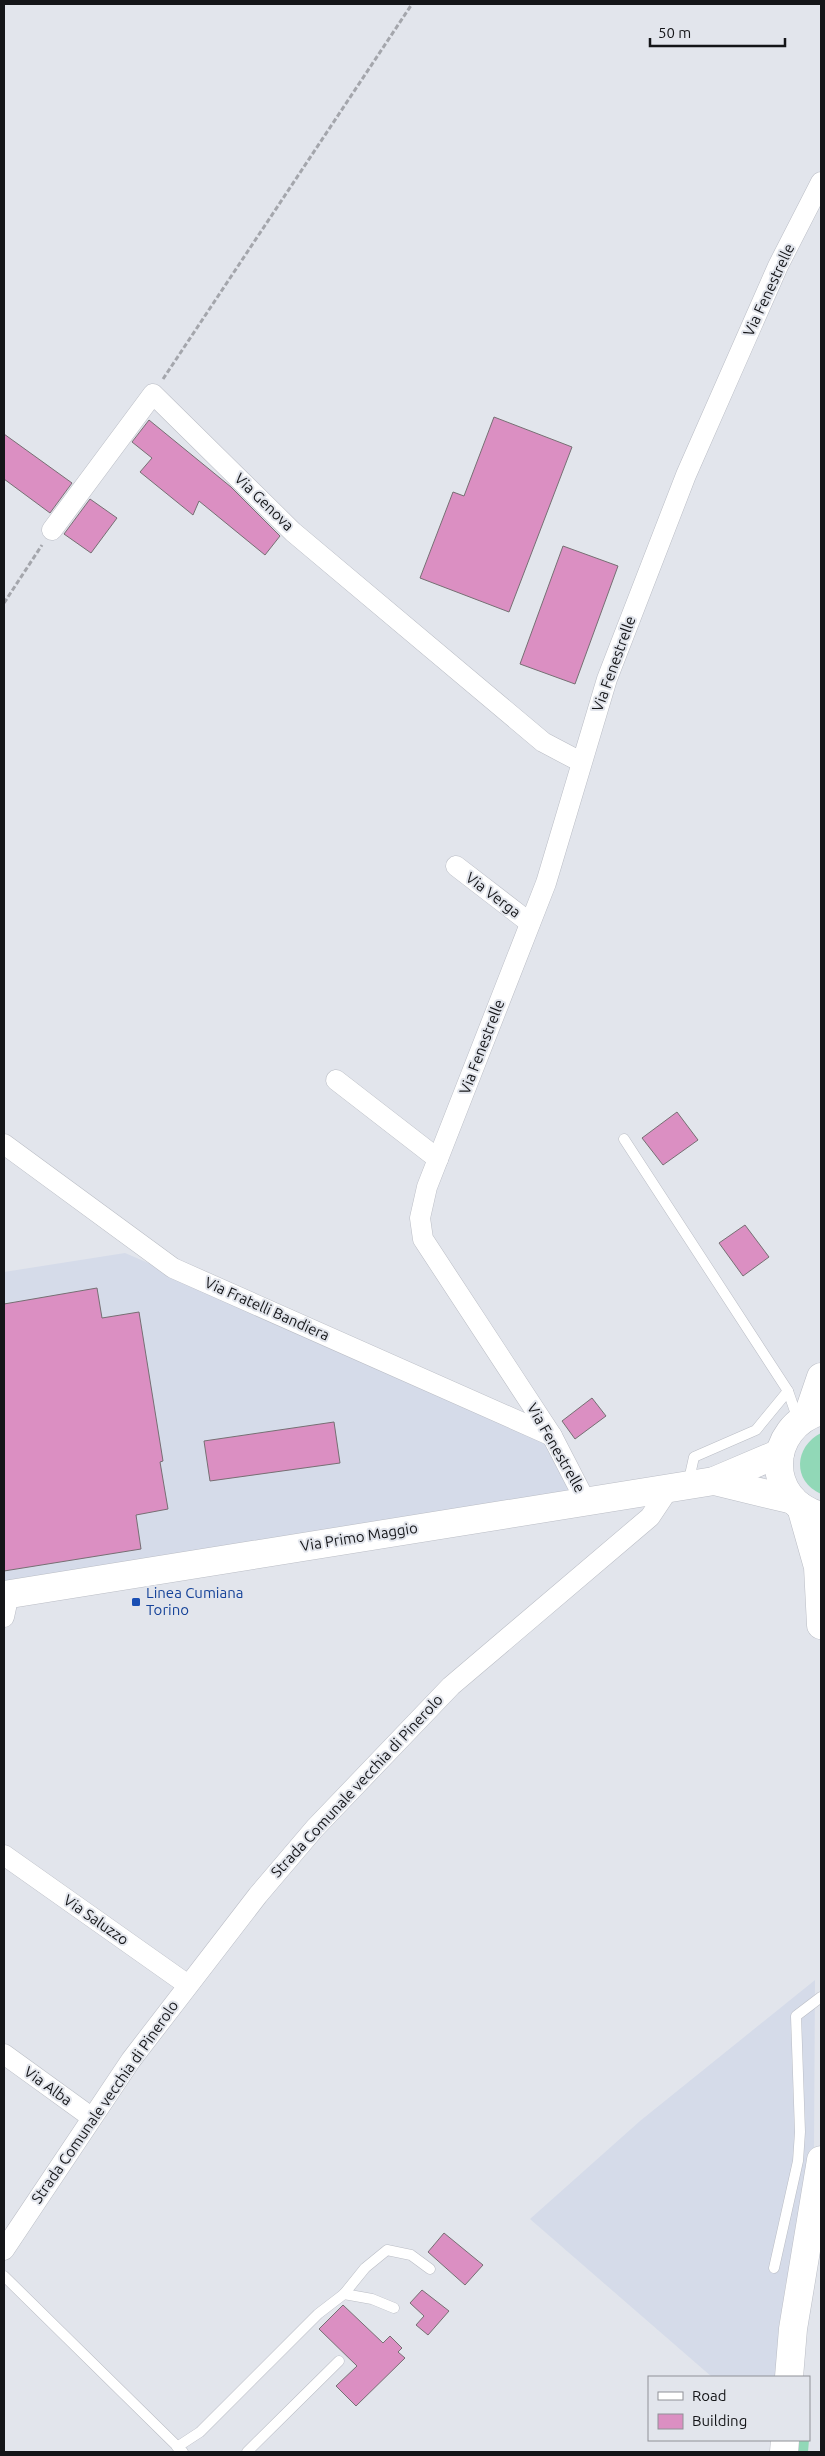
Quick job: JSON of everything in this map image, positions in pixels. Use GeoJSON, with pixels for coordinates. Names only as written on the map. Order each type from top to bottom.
{"type":"FeatureCollection","features":[{"type":"Feature","properties":{"kind":"main road"},"geometry":{"type":"LineString","coordinates":[[821,1377],[809,1416],[787,1435],[780,1452],[780,1473],[784,1487],[805,1507],[818,1567],[821,1625]]}},
{"type":"Feature","properties":{"kind":"main road","name":"Via Primo Maggio"},"geometry":{"type":"LineString","coordinates":[[5,1602],[585,1500],[691,1484],[780,1452]]}},
{"type":"Feature","properties":{"kind":"main road","name":"Via Primo Maggio"},"geometry":{"type":"LineString","coordinates":[[691,1484],[805,1507]]}},
{"type":"Feature","properties":{"kind":"main road"},"geometry":{"type":"LineString","coordinates":[[790,2376],[793,2329],[821,2160]]}},
{"type":"Feature","properties":{"kind":"street","name":"Via Fenestrelle"},"geometry":{"type":"LineString","coordinates":[[585,1500],[552,1436],[423,1239],[420,1218],[427,1187],[546,883],[607,679],[686,475],[778,266],[821,182]]}},
{"type":"Feature","properties":{"kind":"street"},"geometry":{"type":"LineString","coordinates":[[52,530],[153,394]]}},
{"type":"Feature","properties":{"kind":"street","name":"Via Genova"},"geometry":{"type":"LineString","coordinates":[[153,394],[293,532],[543,742],[581,762]]}},
{"type":"Feature","properties":{"kind":"street","name":"Via Verga"},"geometry":{"type":"LineString","coordinates":[[456,866],[530,923]]}},
{"type":"Feature","properties":{"kind":"street"},"geometry":{"type":"LineString","coordinates":[[336,1080],[438,1159]]}},
{"type":"Feature","properties":{"kind":"street","name":"Via Fratelli Bandiera"},"geometry":{"type":"LineString","coordinates":[[4,1144],[173,1268],[552,1436]]}},
{"type":"Feature","properties":{"kind":"street","name":"Strada Comunale vecchia di Pinerolo"},"geometry":{"type":"LineString","coordinates":[[4,2250],[131,2060],[258,1895],[315,1828],[451,1686],[691,1484]]}},
{"type":"Feature","properties":{"kind":"street","name":"Via Saluzzo"},"geometry":{"type":"LineString","coordinates":[[4,1855],[188,1985]]}},
{"type":"Feature","properties":{"kind":"street","name":"Via Alba"},"geometry":{"type":"LineString","coordinates":[[4,2054],[92,2118]]}},
{"type":"Feature","properties":{"kind":"lane"},"geometry":{"type":"LineString","coordinates":[[624,1139],[788,1391],[809,1416]]}},
{"type":"Feature","properties":{"kind":"lane"},"geometry":{"type":"LineString","coordinates":[[691,1484],[694,1457],[756,1430],[788,1391]]}},
{"type":"Feature","properties":{"kind":"lane"},"geometry":{"type":"LineString","coordinates":[[774,2268],[798,2161],[800,2142],[796,2016],[821,1997]]}},
{"type":"Feature","properties":{"kind":"lane"},"geometry":{"type":"LineString","coordinates":[[4,2276],[180,2449],[200,2432],[318,2314],[344,2294],[365,2268],[387,2250],[411,2255],[430,2269]]}},
{"type":"Feature","properties":{"kind":"lane"},"geometry":{"type":"LineString","coordinates":[[344,2294],[372,2299],[394,2308]]}},
{"type":"Feature","properties":{"kind":"lane"},"geometry":{"type":"LineString","coordinates":[[247,2452],[339,2361]]}},
{"type":"Feature","properties":{"kind":"path"},"geometry":{"type":"LineString","coordinates":[[153,394],[412,4]]}},
{"type":"Feature","properties":{"kind":"path"},"geometry":{"type":"LineString","coordinates":[[4,603],[52,530]]}},
{"type":"Feature","properties":{"kind":"shaded area"},"geometry":{"type":"Polygon","coordinates":[[[125,1253],[552,1436],[585,1500],[4,1595],[4,1272],[125,1253]]]}},
{"type":"Feature","properties":{"kind":"shaded area"},"geometry":{"type":"Polygon","coordinates":[[[815,1980],[814,2149],[785,2287],[779,2376],[711,2376],[530,2219],[640,2121],[815,1980]]]}},
{"type":"Feature","properties":{"kind":"green space"},"geometry":{"type":"Polygon","coordinates":[[[821,1433],[821,1494],[805,1481],[801,1473],[800,1464],[801,1455],[806,1447],[812,1439],[821,1433]]]}},
{"type":"Feature","properties":{"kind":"green space"},"geometry":{"type":"Polygon","coordinates":[[[795,2441],[809,2441],[808,2452],[794,2452],[795,2441]]]}},
{"type":"Feature","properties":{"kind":"building"},"geometry":{"type":"Polygon","coordinates":[[[494,417],[572,447],[509,612],[420,578],[453,492],[464,496],[494,417]]]}},
{"type":"Feature","properties":{"kind":"building"},"geometry":{"type":"Polygon","coordinates":[[[149,420],[231,487],[280,536],[265,555],[199,501],[193,515],[140,472],[152,458],[132,442],[149,420]]]}},
{"type":"Feature","properties":{"kind":"building"},"geometry":{"type":"Polygon","coordinates":[[[4,434],[72,483],[50,513],[4,479],[4,434]]]}},
{"type":"Feature","properties":{"kind":"building"},"geometry":{"type":"Polygon","coordinates":[[[90,499],[117,518],[91,553],[64,534],[90,499]]]}},
{"type":"Feature","properties":{"kind":"building"},"geometry":{"type":"Polygon","coordinates":[[[563,546],[618,566],[575,684],[520,664],[563,546]]]}},
{"type":"Feature","properties":{"kind":"building"},"geometry":{"type":"Polygon","coordinates":[[[677,1112],[698,1140],[663,1165],[642,1138],[677,1112]]]}},
{"type":"Feature","properties":{"kind":"building"},"geometry":{"type":"Polygon","coordinates":[[[745,1225],[769,1257],[743,1276],[719,1243],[745,1225]]]}},
{"type":"Feature","properties":{"kind":"building"},"geometry":{"type":"Polygon","coordinates":[[[97,1288],[102,1318],[139,1312],[163,1461],[160,1462],[168,1509],[136,1515],[141,1549],[4,1571],[4,1304],[97,1288]]]}},
{"type":"Feature","properties":{"kind":"building"},"geometry":{"type":"Polygon","coordinates":[[[592,1398],[606,1416],[575,1439],[562,1421],[592,1398]]]}},
{"type":"Feature","properties":{"kind":"building"},"geometry":{"type":"Polygon","coordinates":[[[334,1422],[340,1463],[210,1481],[204,1441],[334,1422]]]}},
{"type":"Feature","properties":{"kind":"building"},"geometry":{"type":"Polygon","coordinates":[[[444,2233],[483,2265],[465,2285],[428,2252],[444,2233]]]}},
{"type":"Feature","properties":{"kind":"building"},"geometry":{"type":"Polygon","coordinates":[[[422,2290],[449,2311],[428,2335],[416,2325],[424,2316],[410,2303],[422,2290]]]}},
{"type":"Feature","properties":{"kind":"building"},"geometry":{"type":"Polygon","coordinates":[[[343,2305],[383,2343],[390,2336],[402,2348],[398,2352],[405,2358],[356,2406],[336,2386],[357,2366],[319,2329],[343,2305]]]}},
{"type":"Feature","properties":{"kind":"place","name":"Linea Cumiana Torino"},"geometry":{"type":"Point","coordinates":[136,1602]}}]}
